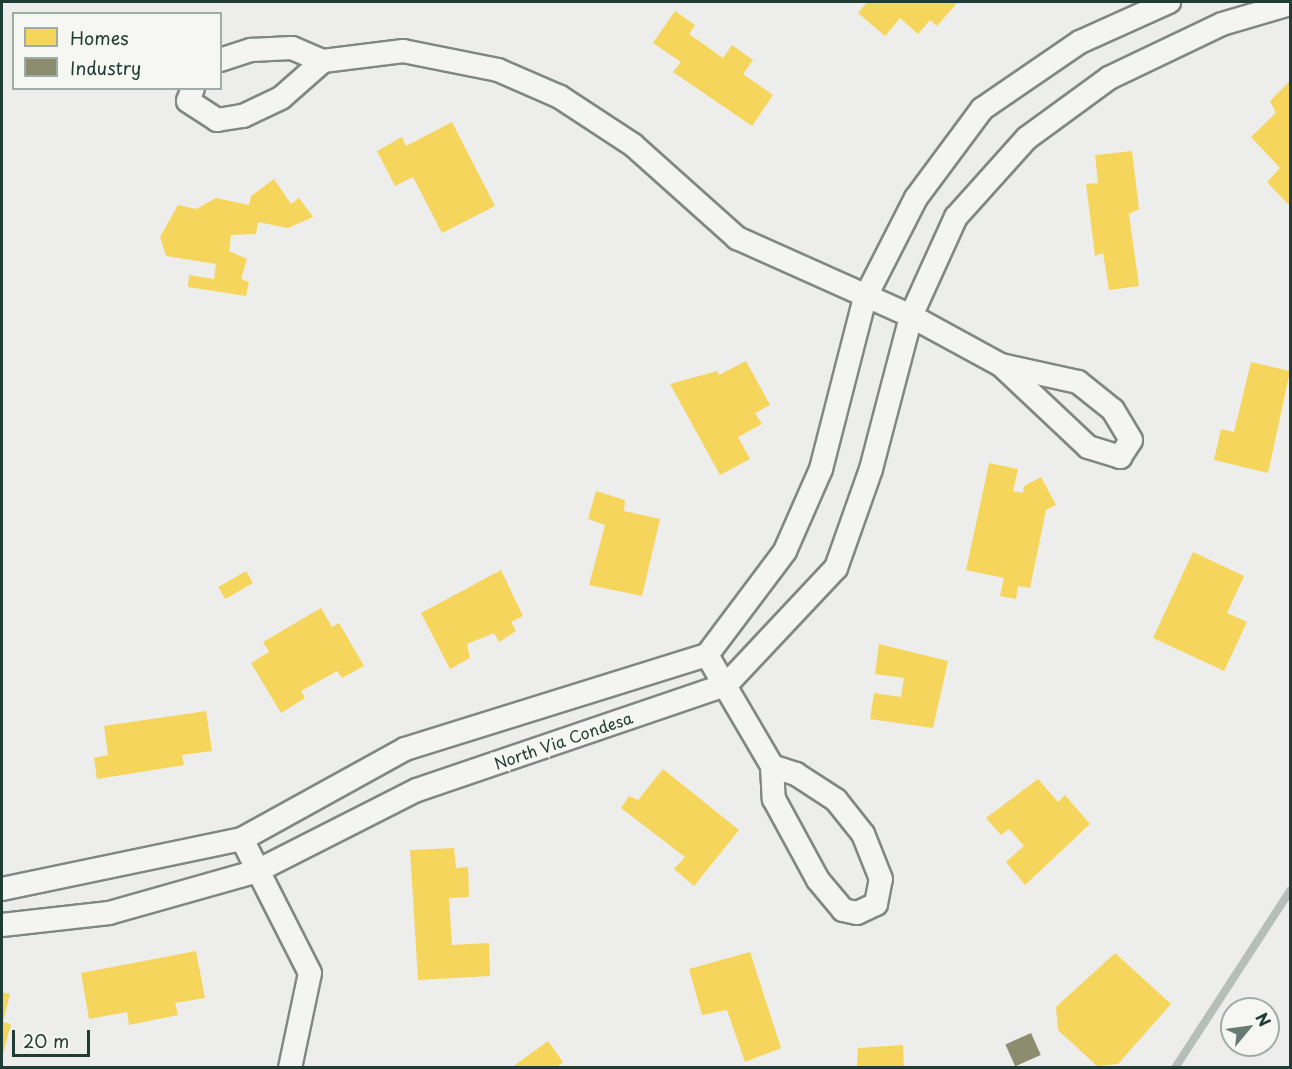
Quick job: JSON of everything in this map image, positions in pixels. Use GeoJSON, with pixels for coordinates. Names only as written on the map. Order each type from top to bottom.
{"type":"FeatureCollection","features":[{"type":"Feature","properties":{"kind":"street"},"geometry":{"type":"LineString","coordinates":[[2,889],[242,839],[405,749],[707,655],[785,551],[821,469],[865,298],[916,198],[982,109],[1080,42],[1169,2]]}},
{"type":"Feature","properties":{"kind":"street","name":"North Via Condesa"},"geometry":{"type":"LineString","coordinates":[[2,925],[109,913],[257,871],[417,790],[726,686],[836,568],[871,469],[911,316],[956,217],[1027,138],[1108,78],[1222,24],[1290,4]]}},
{"type":"Feature","properties":{"kind":"street"},"geometry":{"type":"LineString","coordinates":[[222,59],[251,50],[292,48],[323,61],[403,51],[509,74],[560,97],[633,145],[737,238],[865,298],[911,316],[1001,365],[1088,447],[1120,458],[1131,440],[1113,410],[1078,382],[1001,365]]}},
{"type":"Feature","properties":{"kind":"street"},"geometry":{"type":"LineString","coordinates":[[193,90],[188,101],[217,120],[243,116],[281,98],[323,61]]}},
{"type":"Feature","properties":{"kind":"street"},"geometry":{"type":"LineString","coordinates":[[707,655],[772,766],[774,799],[818,880],[843,910],[857,914],[876,904],[881,879],[863,834],[836,800],[796,774],[772,766]]}},
{"type":"Feature","properties":{"kind":"street"},"geometry":{"type":"LineString","coordinates":[[242,839],[310,973],[290,1068]]}},
{"type":"Feature","properties":{"kind":"building: Homes"},"geometry":{"type":"Polygon","coordinates":[[[867,2],[957,3],[937,26],[930,20],[918,34],[900,18],[885,36],[858,13],[867,2]]]}},
{"type":"Feature","properties":{"kind":"building: Homes"},"geometry":{"type":"Polygon","coordinates":[[[675,11],[695,25],[689,34],[723,58],[732,45],[753,60],[743,74],[773,95],[752,126],[673,72],[681,62],[653,43],[675,11]]]}},
{"type":"Feature","properties":{"kind":"building: Homes"},"geometry":{"type":"Polygon","coordinates":[[[1290,81],[1290,202],[1288,204],[1267,182],[1280,168],[1251,137],[1276,113],[1270,101],[1290,81]]]}},
{"type":"Feature","properties":{"kind":"building: Homes"},"geometry":{"type":"Polygon","coordinates":[[[452,122],[495,206],[442,233],[413,177],[395,186],[377,151],[402,137],[406,146],[452,122]]]}},
{"type":"Feature","properties":{"kind":"building: Homes"},"geometry":{"type":"Polygon","coordinates":[[[1132,151],[1139,209],[1129,214],[1139,286],[1109,290],[1103,253],[1095,256],[1086,184],[1098,183],[1095,155],[1132,151]]]}},
{"type":"Feature","properties":{"kind":"building: Homes"},"geometry":{"type":"Polygon","coordinates":[[[274,179],[291,204],[299,198],[313,217],[288,228],[258,222],[256,234],[231,235],[229,251],[247,259],[241,279],[249,282],[246,296],[188,287],[189,275],[214,279],[216,264],[166,256],[160,237],[178,205],[196,209],[216,198],[249,205],[251,196],[274,179]]]}},
{"type":"Feature","properties":{"kind":"building: Homes"},"geometry":{"type":"Polygon","coordinates":[[[746,361],[770,405],[755,413],[762,424],[738,437],[750,459],[720,475],[670,384],[717,371],[719,375],[746,361]]]}},
{"type":"Feature","properties":{"kind":"building: Homes"},"geometry":{"type":"Polygon","coordinates":[[[1251,362],[1290,371],[1268,473],[1214,460],[1221,429],[1234,432],[1251,362]]]}},
{"type":"Feature","properties":{"kind":"building: Homes"},"geometry":{"type":"Polygon","coordinates":[[[989,463],[1018,469],[1013,491],[1023,493],[1024,486],[1041,477],[1056,505],[1046,510],[1030,588],[1018,586],[1016,599],[1000,596],[1004,578],[966,570],[989,463]]]}},
{"type":"Feature","properties":{"kind":"building: Homes"},"geometry":{"type":"Polygon","coordinates":[[[596,491],[625,500],[624,511],[660,519],[642,596],[589,585],[605,525],[588,519],[596,491]]]}},
{"type":"Feature","properties":{"kind":"building: Homes"},"geometry":{"type":"Polygon","coordinates":[[[1193,552],[1244,576],[1227,613],[1247,622],[1224,671],[1153,638],[1193,552]]]}},
{"type":"Feature","properties":{"kind":"building: Homes"},"geometry":{"type":"Polygon","coordinates":[[[501,570],[523,616],[511,622],[516,631],[499,642],[494,633],[467,644],[470,658],[450,669],[421,613],[501,570]]]}},
{"type":"Feature","properties":{"kind":"building: Homes"},"geometry":{"type":"Polygon","coordinates":[[[246,571],[253,583],[225,599],[218,587],[246,571]]]}},
{"type":"Feature","properties":{"kind":"building: Homes"},"geometry":{"type":"Polygon","coordinates":[[[321,608],[332,627],[339,623],[364,666],[342,678],[337,671],[301,691],[305,698],[281,713],[251,663],[269,652],[263,642],[321,608]]]}},
{"type":"Feature","properties":{"kind":"building: Homes"},"geometry":{"type":"Polygon","coordinates":[[[879,644],[948,661],[933,728],[870,719],[874,693],[901,697],[904,678],[875,674],[879,644]]]}},
{"type":"Feature","properties":{"kind":"building: Homes"},"geometry":{"type":"Polygon","coordinates":[[[206,711],[212,751],[182,755],[184,765],[97,779],[94,758],[108,755],[104,726],[206,711]]]}},
{"type":"Feature","properties":{"kind":"building: Homes"},"geometry":{"type":"Polygon","coordinates":[[[663,769],[739,830],[694,886],[674,869],[685,857],[621,808],[629,796],[638,800],[663,769]]]}},
{"type":"Feature","properties":{"kind":"building: Homes"},"geometry":{"type":"Polygon","coordinates":[[[1038,779],[1058,802],[1065,795],[1090,824],[1025,885],[1006,862],[1024,846],[1009,829],[1001,835],[986,818],[1038,779]]]}},
{"type":"Feature","properties":{"kind":"building: Homes"},"geometry":{"type":"Polygon","coordinates":[[[454,848],[456,868],[468,867],[469,897],[449,898],[452,945],[489,943],[490,976],[418,980],[410,850],[454,848]]]}},
{"type":"Feature","properties":{"kind":"building: Homes"},"geometry":{"type":"Polygon","coordinates":[[[196,951],[205,998],[175,1003],[178,1015],[129,1025],[127,1012],[89,1019],[81,973],[196,951]]]}},
{"type":"Feature","properties":{"kind":"building: Homes"},"geometry":{"type":"Polygon","coordinates":[[[750,952],[781,1048],[745,1062],[727,1010],[702,1015],[689,969],[750,952]]]}},
{"type":"Feature","properties":{"kind":"building: Homes"},"geometry":{"type":"Polygon","coordinates":[[[1115,953],[1171,1004],[1118,1064],[1097,1066],[1058,1030],[1056,1007],[1115,953]]]}},
{"type":"Feature","properties":{"kind":"building: Homes"},"geometry":{"type":"Polygon","coordinates":[[[2,992],[10,994],[3,1022],[11,1024],[2,1058],[2,992]]]}},
{"type":"Feature","properties":{"kind":"building: Homes"},"geometry":{"type":"Polygon","coordinates":[[[548,1041],[563,1062],[556,1068],[511,1068],[548,1041]]]}},
{"type":"Feature","properties":{"kind":"building: Homes"},"geometry":{"type":"Polygon","coordinates":[[[903,1045],[904,1068],[857,1068],[858,1048],[903,1045]]]}},
{"type":"Feature","properties":{"kind":"building: Industry"},"geometry":{"type":"Polygon","coordinates":[[[1031,1033],[1041,1055],[1015,1066],[1005,1044],[1031,1033]]]}},
{"type":"Feature","properties":{"kind":"waterway"},"geometry":{"type":"LineString","coordinates":[[1175,1068],[1290,891]]}}]}
